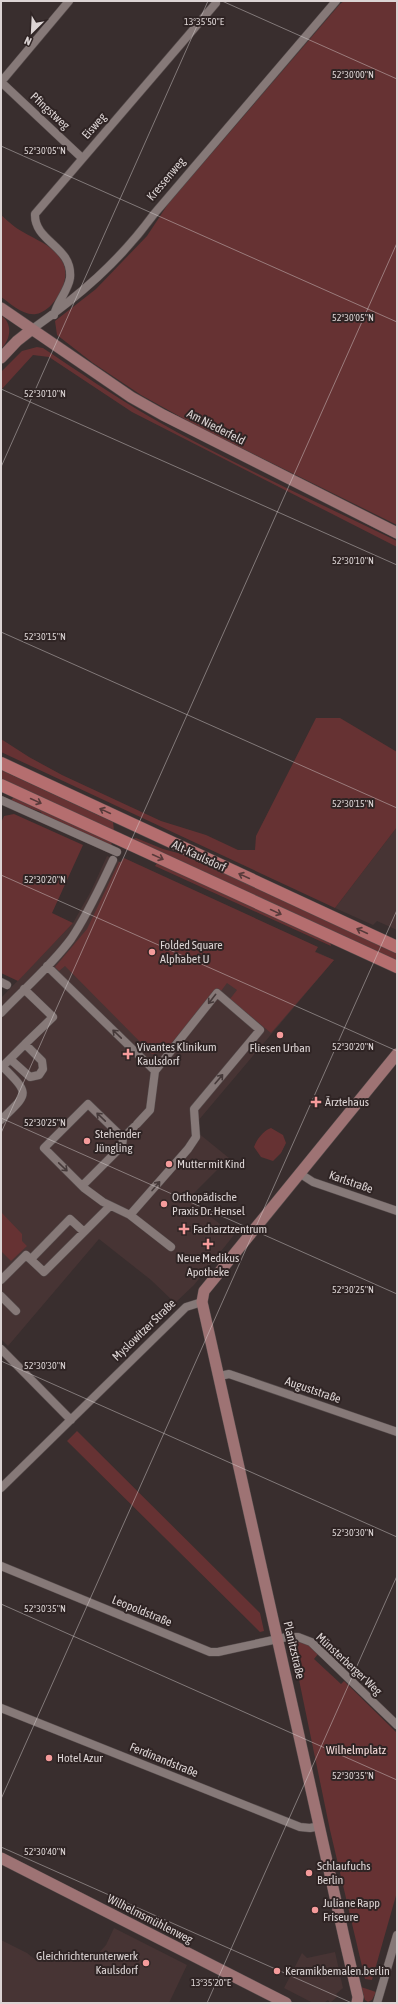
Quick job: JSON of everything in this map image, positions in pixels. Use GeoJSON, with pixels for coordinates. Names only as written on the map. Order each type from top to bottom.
{"type":"FeatureCollection","features":[{"type":"Feature","properties":{"kind":"main road","name":"Alt-Kaulsdorf"},"geometry":{"type":"LineString","coordinates":[[1,763],[397,947]]}},
{"type":"Feature","properties":{"kind":"main road","name":"Alt-Kaulsdorf"},"geometry":{"type":"LineString","coordinates":[[5,787],[397,968]]}},
{"type":"Feature","properties":{"kind":"street"},"geometry":{"type":"LineString","coordinates":[[1,82],[69,1]]}},
{"type":"Feature","properties":{"kind":"street","name":"Eisweg"},"geometry":{"type":"LineString","coordinates":[[54,315],[57,305],[70,279],[70,270],[68,261],[62,252],[38,230],[35,222],[35,214],[216,3],[216,1]]}},
{"type":"Feature","properties":{"kind":"street","name":"Kressenweg"},"geometry":{"type":"LineString","coordinates":[[1,358],[17,341],[54,315],[126,251],[154,214],[336,1]]}},
{"type":"Feature","properties":{"kind":"street","name":"Pfingstweg"},"geometry":{"type":"LineString","coordinates":[[1,82],[82,158]]}},
{"type":"Feature","properties":{"kind":"street","name":"Am Niederfeld"},"geometry":{"type":"LineString","coordinates":[[1,308],[31,330],[131,397],[163,415],[397,533]]}},
{"type":"Feature","properties":{"kind":"street"},"geometry":{"type":"LineString","coordinates":[[1,1012],[47,966],[70,940],[82,922],[115,856],[2,802],[5,787]]}},
{"type":"Feature","properties":{"kind":"street"},"geometry":{"type":"LineString","coordinates":[[47,966],[155,1071]]}},
{"type":"Feature","properties":{"kind":"street"},"geometry":{"type":"LineString","coordinates":[[1,1120],[21,1100],[24,1092],[21,1084],[2,1068],[53,1017],[24,989]]}},
{"type":"Feature","properties":{"kind":"street"},"geometry":{"type":"LineString","coordinates":[[82,1186],[122,1146],[123,1138],[150,1110],[155,1071],[217,993],[260,1030],[194,1109],[196,1137],[188,1149],[130,1215]]}},
{"type":"Feature","properties":{"kind":"street"},"geometry":{"type":"LineString","coordinates":[[10,1059],[27,1076],[35,1077],[41,1074],[43,1068],[42,1061],[25,1044]]}},
{"type":"Feature","properties":{"kind":"street"},"geometry":{"type":"LineString","coordinates":[[202,1302],[204,1291],[397,1054]]}},
{"type":"Feature","properties":{"kind":"street"},"geometry":{"type":"LineString","coordinates":[[123,1138],[88,1104],[44,1148],[82,1186],[110,1206],[130,1215],[171,1247]]}},
{"type":"Feature","properties":{"kind":"street","name":"Karlstraße"},"geometry":{"type":"LineString","coordinates":[[299,1173],[313,1182],[397,1211]]}},
{"type":"Feature","properties":{"kind":"street"},"geometry":{"type":"LineString","coordinates":[[1,1280],[26,1255],[44,1272],[110,1206]]}},
{"type":"Feature","properties":{"kind":"street"},"geometry":{"type":"LineString","coordinates":[[31,1259],[70,1219],[84,1232]]}},
{"type":"Feature","properties":{"kind":"street"},"geometry":{"type":"LineString","coordinates":[[1,1296],[16,1311]]}},
{"type":"Feature","properties":{"kind":"street","name":"Planitzstraße"},"geometry":{"type":"LineString","coordinates":[[202,1302],[220,1376],[358,1997],[357,2003]]}},
{"type":"Feature","properties":{"kind":"street","name":"Myslowitzer Straße"},"geometry":{"type":"LineString","coordinates":[[1,1488],[186,1307],[202,1302]]}},
{"type":"Feature","properties":{"kind":"street"},"geometry":{"type":"LineString","coordinates":[[1,1350],[71,1420]]}},
{"type":"Feature","properties":{"kind":"street","name":"Auguststraße"},"geometry":{"type":"LineString","coordinates":[[220,1376],[229,1374],[397,1432]]}},
{"type":"Feature","properties":{"kind":"street","name":"Leopoldstraße"},"geometry":{"type":"LineString","coordinates":[[1,1566],[210,1652],[218,1652],[278,1639]]}},
{"type":"Feature","properties":{"kind":"street","name":"Münsterberger Weg"},"geometry":{"type":"LineString","coordinates":[[278,1639],[291,1636],[311,1642],[397,1725]]}},
{"type":"Feature","properties":{"kind":"street","name":"Ferdinandstraße"},"geometry":{"type":"LineString","coordinates":[[1,1708],[300,1827],[310,1828],[320,1826]]}},
{"type":"Feature","properties":{"kind":"street","name":"Wilhelmsmühlenweg"},"geometry":{"type":"LineString","coordinates":[[1,1858],[286,2003]]}},
{"type":"Feature","properties":{"kind":"street"},"geometry":{"type":"LineString","coordinates":[[377,2003],[397,1935]]}},
{"type":"Feature","properties":{"kind":"shaded area"},"geometry":{"type":"Polygon","coordinates":[[[397,827],[397,930],[377,921],[373,925],[335,908],[397,827]]]}},
{"type":"Feature","properties":{"kind":"shaded area","name":"Vivantes Klinikum Kaulsdorf"},"geometry":{"type":"Polygon","coordinates":[[[107,856],[334,960],[192,1128],[229,1158],[188,1199],[234,1235],[194,1285],[175,1303],[151,1280],[99,1239],[8,1346],[1,1339],[1,998],[73,923],[91,891],[107,856]]]}},
{"type":"Feature","properties":{"kind":"shaded area"},"geometry":{"type":"Polygon","coordinates":[[[114,1928],[187,1965],[169,2003],[1,2003],[1,1940],[27,1953],[37,1961],[82,1960],[96,1956],[106,1945],[114,1928]]]}},
{"type":"Feature","properties":{"kind":"shaded area"},"geometry":{"type":"Polygon","coordinates":[[[335,1952],[343,1988],[336,1994],[338,1996],[330,2003],[328,2000],[324,2003],[313,2003],[284,1988],[302,1953],[307,1958],[335,1952]]]}},
{"type":"Feature","properties":{"kind":"green space"},"geometry":{"type":"Polygon","coordinates":[[[344,1],[397,1],[397,525],[195,425],[141,395],[93,363],[57,335],[55,321],[96,289],[147,236],[168,204],[344,1]]]}},
{"type":"Feature","properties":{"kind":"green space"},"geometry":{"type":"Polygon","coordinates":[[[1,215],[17,228],[51,248],[60,257],[63,263],[65,277],[60,293],[55,301],[43,312],[36,314],[26,313],[1,297],[1,215]]]}},
{"type":"Feature","properties":{"kind":"green space"},"geometry":{"type":"Polygon","coordinates":[[[1,315],[9,327],[9,336],[1,349],[1,315]]]}},
{"type":"Feature","properties":{"kind":"green space"},"geometry":{"type":"Polygon","coordinates":[[[37,347],[43,348],[123,401],[180,434],[397,541],[397,547],[132,412],[49,357],[33,355],[1,390],[1,372],[22,351],[37,347]]]}},
{"type":"Feature","properties":{"kind":"green space"},"geometry":{"type":"Polygon","coordinates":[[[316,718],[340,718],[397,752],[397,827],[335,908],[1,752],[1,739],[29,757],[62,775],[161,821],[206,835],[238,850],[255,850],[256,836],[316,718]]]}},
{"type":"Feature","properties":{"kind":"green space"},"geometry":{"type":"Polygon","coordinates":[[[1,770],[113,822],[114,831],[1,779],[1,770]]]}},
{"type":"Feature","properties":{"kind":"green space"},"geometry":{"type":"Polygon","coordinates":[[[14,797],[111,841],[112,846],[42,814],[41,812],[10,801],[14,797]]]}},
{"type":"Feature","properties":{"kind":"green space"},"geometry":{"type":"Polygon","coordinates":[[[14,814],[83,845],[52,913],[73,923],[18,981],[1,973],[1,823],[4,816],[14,814]]]}},
{"type":"Feature","properties":{"kind":"green space"},"geometry":{"type":"Polygon","coordinates":[[[136,838],[163,849],[185,855],[397,953],[397,961],[132,839],[136,838]]]}},
{"type":"Feature","properties":{"kind":"green space"},"geometry":{"type":"Polygon","coordinates":[[[124,858],[318,947],[315,952],[334,960],[271,1033],[230,999],[237,990],[227,983],[221,991],[217,988],[165,1051],[152,1054],[65,966],[59,971],[55,967],[87,929],[119,862],[121,862],[124,858]]]}},
{"type":"Feature","properties":{"kind":"green space"},"geometry":{"type":"Polygon","coordinates":[[[157,863],[330,942],[331,946],[155,866],[157,863]]]}},
{"type":"Feature","properties":{"kind":"green space"},"geometry":{"type":"Polygon","coordinates":[[[271,1128],[283,1135],[286,1143],[281,1153],[273,1161],[261,1157],[254,1147],[265,1131],[271,1128]]]}},
{"type":"Feature","properties":{"kind":"green space"},"geometry":{"type":"Polygon","coordinates":[[[1,1212],[22,1234],[22,1241],[27,1246],[11,1261],[1,1251],[1,1212]]]}},
{"type":"Feature","properties":{"kind":"green space"},"geometry":{"type":"Polygon","coordinates":[[[77,1431],[260,1613],[264,1631],[260,1632],[67,1441],[77,1431]]]}},
{"type":"Feature","properties":{"kind":"green space","name":"Wilhelmplatz"},"geometry":{"type":"Polygon","coordinates":[[[295,1639],[307,1644],[318,1654],[314,1659],[341,1684],[344,1681],[397,1733],[397,1892],[372,1980],[365,1979],[330,1830],[291,1641],[295,1639]]]}},
{"type":"Feature","properties":{"kind":"green space"},"geometry":{"type":"Polygon","coordinates":[[[361,1987],[376,1992],[372,2000],[368,2002],[365,2000],[361,1987]]]}},
{"type":"Feature","properties":{"kind":"place","name":"Folded Square Alphabet U"},"geometry":{"type":"Point","coordinates":[152,952]}},
{"type":"Feature","properties":{"kind":"place","name":"Fliesen Urban"},"geometry":{"type":"Point","coordinates":[280,1035]}},
{"type":"Feature","properties":{"kind":"place","name":"Vivantes Klinikum Kaulsdorf"},"geometry":{"type":"Point","coordinates":[128,1054]}},
{"type":"Feature","properties":{"kind":"place","name":"Ärztehaus"},"geometry":{"type":"Point","coordinates":[316,1102]}},
{"type":"Feature","properties":{"kind":"place","name":"Stehender Jüngling"},"geometry":{"type":"Point","coordinates":[87,1141]}},
{"type":"Feature","properties":{"kind":"place","name":"Mutter mit Kind"},"geometry":{"type":"Point","coordinates":[169,1164]}},
{"type":"Feature","properties":{"kind":"place","name":"Orthopädische Praxis Dr. Hensel"},"geometry":{"type":"Point","coordinates":[164,1204]}},
{"type":"Feature","properties":{"kind":"place","name":"Facharztzentrum"},"geometry":{"type":"Point","coordinates":[184,1229]}},
{"type":"Feature","properties":{"kind":"place","name":"Neue Medikus Apotheke"},"geometry":{"type":"Point","coordinates":[208,1244]}},
{"type":"Feature","properties":{"kind":"place","name":"Hotel Azur"},"geometry":{"type":"Point","coordinates":[49,1758]}},
{"type":"Feature","properties":{"kind":"place","name":"Schlaufuchs Berlin"},"geometry":{"type":"Point","coordinates":[309,1873]}},
{"type":"Feature","properties":{"kind":"place","name":"Juliane Rapp Friseure"},"geometry":{"type":"Point","coordinates":[315,1910]}},
{"type":"Feature","properties":{"kind":"place","name":"Gleichrichterunterwerk Kaulsdorf"},"geometry":{"type":"Point","coordinates":[146,1963]}},
{"type":"Feature","properties":{"kind":"place","name":"Keramikbemalen.berlin"},"geometry":{"type":"Point","coordinates":[277,1971]}}]}
